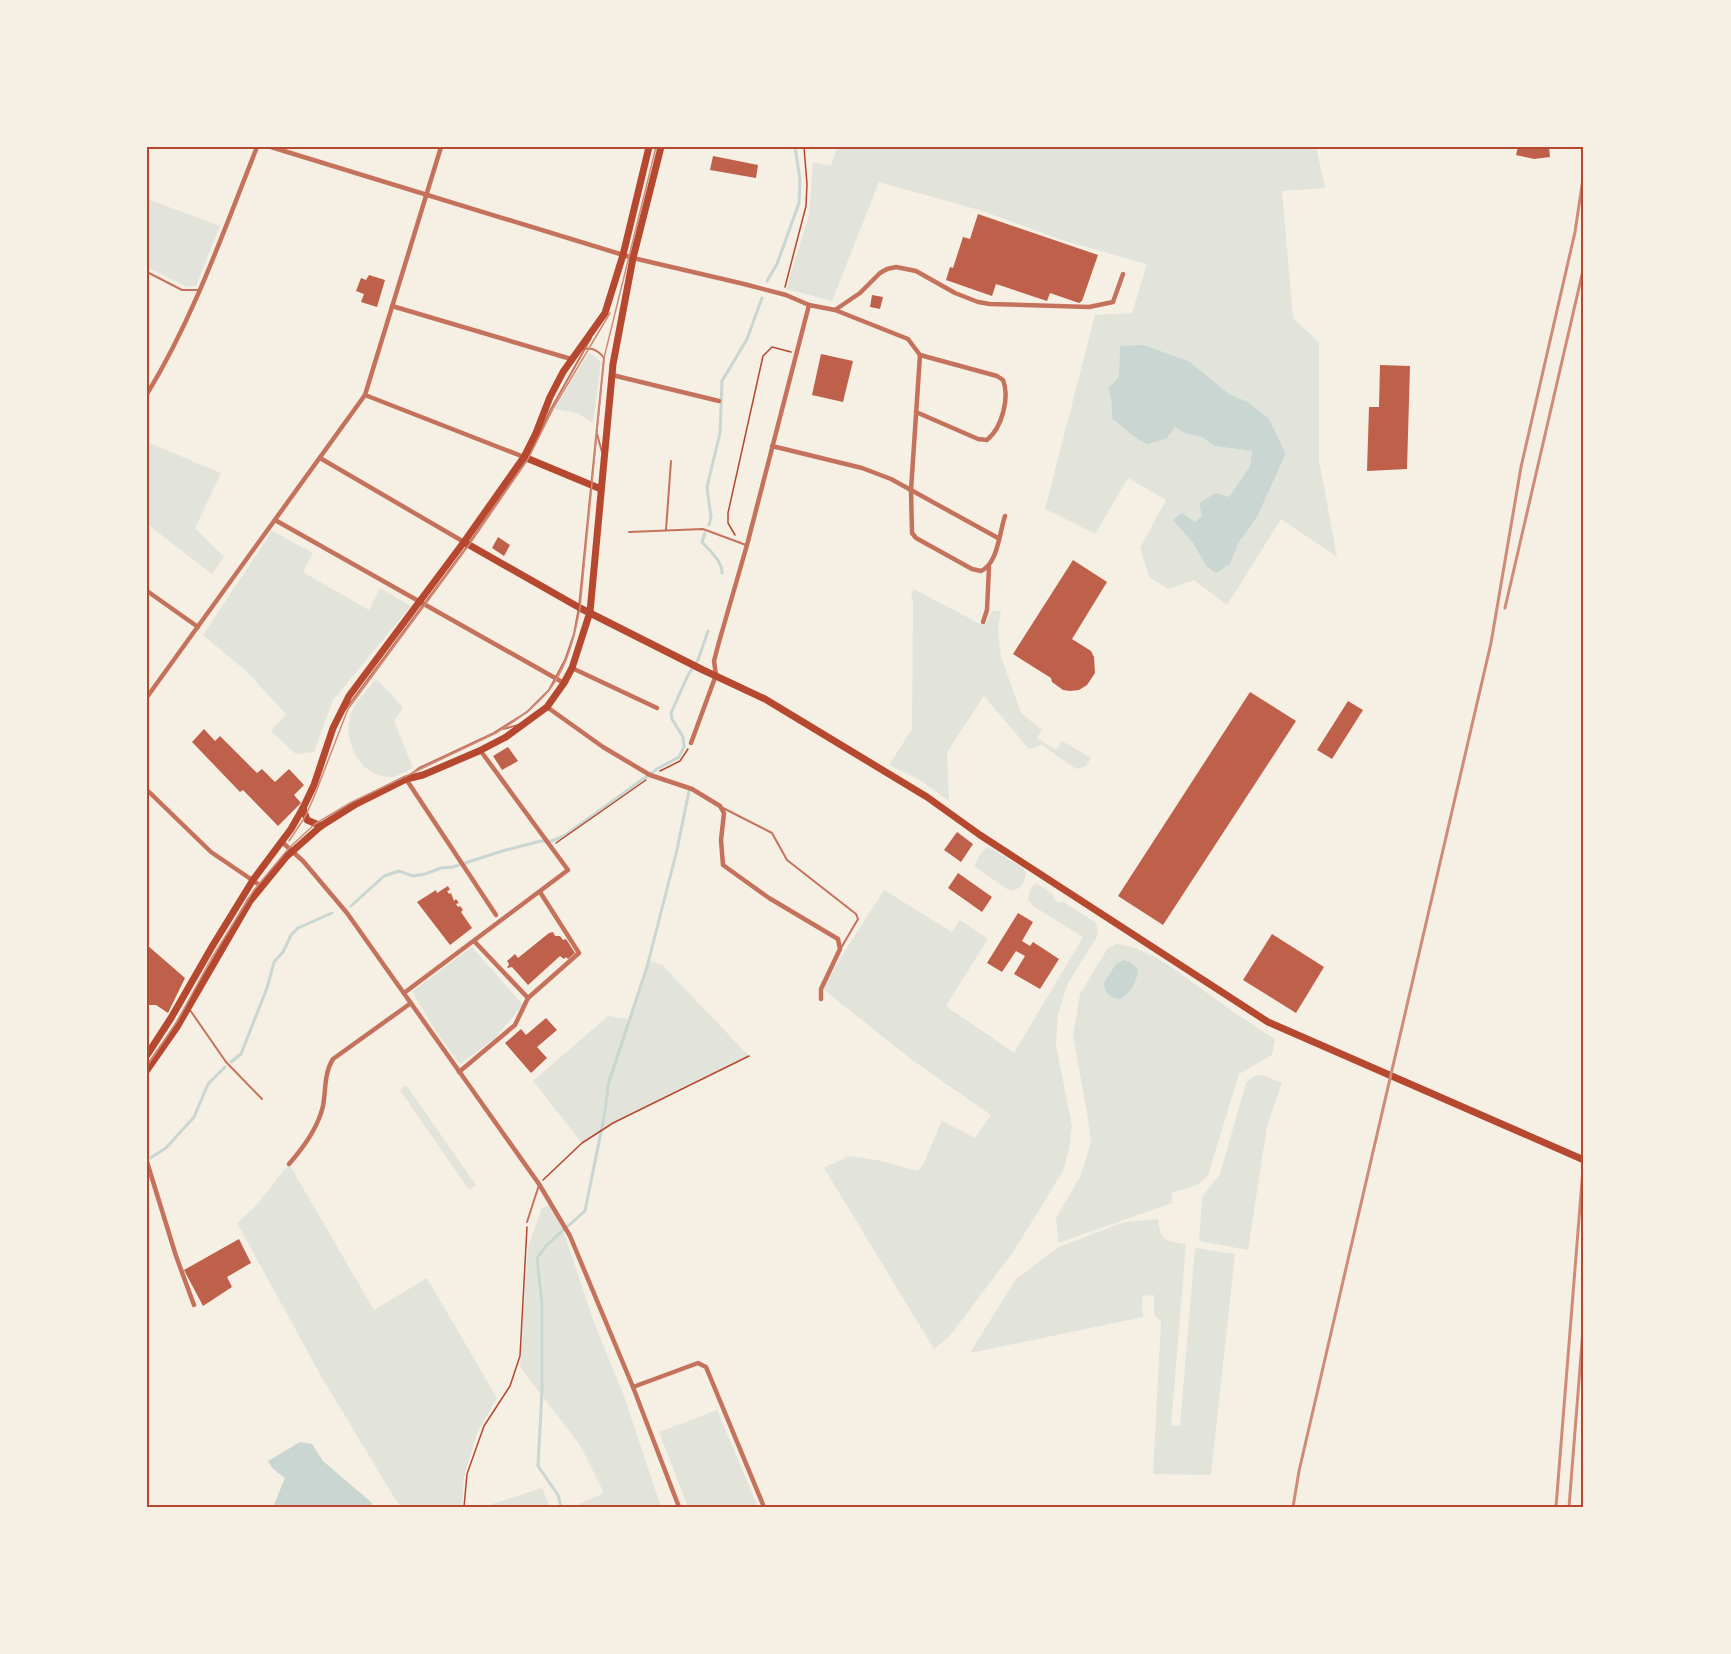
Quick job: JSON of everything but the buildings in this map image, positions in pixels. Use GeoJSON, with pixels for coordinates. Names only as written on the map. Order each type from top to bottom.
{"type":"FeatureCollection","features":[{"type":"Feature","properties":{"kind":"main road"},"geometry":{"type":"LineString","coordinates":[[147,1055],[253,880],[282,842],[303,808],[314,785],[337,718],[354,687],[421,604],[526,458],[549,397],[571,359],[605,313],[611,298],[649,147]]}},
{"type":"Feature","properties":{"kind":"main road"},"geometry":{"type":"LineString","coordinates":[[147,1070],[189,1008],[261,886],[292,850],[321,826],[356,804],[406,779],[423,775],[480,750],[525,724],[547,707],[564,683],[572,668],[590,612],[612,375],[633,258],[661,147]]}},
{"type":"Feature","properties":{"kind":"main road"},"geometry":{"type":"LineString","coordinates":[[526,458],[601,489]]}},
{"type":"Feature","properties":{"kind":"main road"},"geometry":{"type":"LineString","coordinates":[[466,544],[579,607],[765,699],[923,794],[980,835],[1268,1022],[1584,1160]]}},
{"type":"Feature","properties":{"kind":"main road"},"geometry":{"type":"LineString","coordinates":[[303,808],[307,820],[321,826]]}},
{"type":"Feature","properties":{"kind":"street"},"geometry":{"type":"LineString","coordinates":[[147,394],[200,290],[256,147]]}},
{"type":"Feature","properties":{"kind":"street"},"geometry":{"type":"LineString","coordinates":[[271,147],[633,258],[835,310],[908,339],[920,355],[997,376],[1004,380],[1007,388],[1005,407],[994,435],[987,440],[978,439],[916,412]]}},
{"type":"Feature","properties":{"kind":"street"},"geometry":{"type":"LineString","coordinates":[[147,697],[365,395],[441,147]]}},
{"type":"Feature","properties":{"kind":"street"},"geometry":{"type":"LineString","coordinates":[[835,310],[860,293],[880,273],[896,267],[916,271],[936,284],[978,302],[1041,306],[1089,307],[1113,302],[1123,274]]}},
{"type":"Feature","properties":{"kind":"street"},"geometry":{"type":"LineString","coordinates":[[691,743],[716,675],[714,661],[747,545],[809,305]]}},
{"type":"Feature","properties":{"kind":"street"},"geometry":{"type":"LineString","coordinates":[[392,306],[571,359]]}},
{"type":"Feature","properties":{"kind":"street"},"geometry":{"type":"LineString","coordinates":[[920,355],[911,490],[912,533],[916,538],[972,569],[981,571],[989,567]]}},
{"type":"Feature","properties":{"kind":"street"},"geometry":{"type":"LineString","coordinates":[[612,375],[719,401]]}},
{"type":"Feature","properties":{"kind":"street"},"geometry":{"type":"LineString","coordinates":[[365,395],[526,458]]}},
{"type":"Feature","properties":{"kind":"street"},"geometry":{"type":"LineString","coordinates":[[772,446],[862,468],[891,479],[998,538]]}},
{"type":"Feature","properties":{"kind":"street"},"geometry":{"type":"LineString","coordinates":[[320,458],[466,544]]}},
{"type":"Feature","properties":{"kind":"street"},"geometry":{"type":"LineString","coordinates":[[983,622],[987,610],[989,567],[1005,516]]}},
{"type":"Feature","properties":{"kind":"street"},"geometry":{"type":"LineString","coordinates":[[274,520],[564,683]]}},
{"type":"Feature","properties":{"kind":"street"},"geometry":{"type":"LineString","coordinates":[[147,591],[198,627]]}},
{"type":"Feature","properties":{"kind":"street"},"geometry":{"type":"LineString","coordinates":[[572,668],[657,708]]}},
{"type":"Feature","properties":{"kind":"street"},"geometry":{"type":"LineString","coordinates":[[547,707],[603,747],[649,775],[692,789],[720,806],[724,813],[721,840],[723,865],[769,898],[838,939],[840,949],[820,989],[821,999]]}},
{"type":"Feature","properties":{"kind":"street"},"geometry":{"type":"LineString","coordinates":[[404,993],[475,942],[568,870],[480,750]]}},
{"type":"Feature","properties":{"kind":"street"},"geometry":{"type":"LineString","coordinates":[[406,779],[496,915]]}},
{"type":"Feature","properties":{"kind":"street"},"geometry":{"type":"LineString","coordinates":[[147,790],[212,852],[261,886]]}},
{"type":"Feature","properties":{"kind":"street"},"geometry":{"type":"LineString","coordinates":[[282,842],[338,901],[539,1184],[570,1236],[633,1387],[679,1507]]}},
{"type":"Feature","properties":{"kind":"street"},"geometry":{"type":"LineString","coordinates":[[459,1072],[515,1025],[528,998],[579,953],[540,892]]}},
{"type":"Feature","properties":{"kind":"street"},"geometry":{"type":"LineString","coordinates":[[475,942],[528,998]]}},
{"type":"Feature","properties":{"kind":"street"},"geometry":{"type":"LineString","coordinates":[[289,1164],[303,1148],[320,1117],[328,1067],[333,1059],[411,1003]]}},
{"type":"Feature","properties":{"kind":"street"},"geometry":{"type":"LineString","coordinates":[[147,1162],[176,1256],[194,1305]]}},
{"type":"Feature","properties":{"kind":"street"},"geometry":{"type":"LineString","coordinates":[[633,1387],[698,1363],[706,1367],[764,1507]]}},
{"type":"Feature","properties":{"kind":"lane"},"geometry":{"type":"LineString","coordinates":[[147,151],[149,147]]}},
{"type":"Feature","properties":{"kind":"lane"},"geometry":{"type":"LineString","coordinates":[[147,272],[182,290],[200,290]]}},
{"type":"Feature","properties":{"kind":"lane"},"geometry":{"type":"LineString","coordinates":[[526,458],[596,327]]}},
{"type":"Feature","properties":{"kind":"lane"},"geometry":{"type":"LineString","coordinates":[[406,779],[413,771],[500,729],[527,712],[539,701],[556,678],[569,652],[579,607],[604,358],[600,352],[586,348],[578,350]]}},
{"type":"Feature","properties":{"kind":"lane"},"geometry":{"type":"LineString","coordinates":[[596,431],[604,458]]}},
{"type":"Feature","properties":{"kind":"lane"},"geometry":{"type":"LineString","coordinates":[[666,530],[671,461]]}},
{"type":"Feature","properties":{"kind":"lane"},"geometry":{"type":"LineString","coordinates":[[629,532],[703,528],[747,545]]}},
{"type":"Feature","properties":{"kind":"lane"},"geometry":{"type":"LineString","coordinates":[[337,718],[348,707],[407,629],[421,604]]}},
{"type":"Feature","properties":{"kind":"lane"},"geometry":{"type":"LineString","coordinates":[[500,729],[525,724]]}},
{"type":"Feature","properties":{"kind":"lane"},"geometry":{"type":"LineString","coordinates":[[720,806],[772,833],[787,860],[856,914],[858,920],[840,949]]}},
{"type":"Feature","properties":{"kind":"lane"},"geometry":{"type":"LineString","coordinates":[[180,1003],[189,1008],[226,1062],[262,1100]]}},
{"type":"Feature","properties":{"kind":"lane"},"geometry":{"type":"LineString","coordinates":[[527,1222],[539,1184]]}},
{"type":"Feature","properties":{"kind":"path"},"geometry":{"type":"LineString","coordinates":[[783,295],[806,206],[804,147]]}},
{"type":"Feature","properties":{"kind":"path"},"geometry":{"type":"LineString","coordinates":[[747,545],[734,533],[728,523],[728,513],[763,356],[772,347],[796,353]]}},
{"type":"Feature","properties":{"kind":"path"},"geometry":{"type":"LineString","coordinates":[[551,847],[649,775],[680,761],[691,743]]}},
{"type":"Feature","properties":{"kind":"path"},"geometry":{"type":"LineString","coordinates":[[539,1184],[582,1143],[598,1132],[749,1056]]}},
{"type":"Feature","properties":{"kind":"path"},"geometry":{"type":"LineString","coordinates":[[464,1507],[467,1474],[484,1426],[510,1386],[520,1356],[527,1222]]}},
{"type":"Feature","properties":{"kind":"shaded area"},"geometry":{"type":"Polygon","coordinates":[[[837,147],[1316,147],[1325,188],[1282,191],[1293,318],[1319,342],[1319,460],[1337,557],[1281,519],[1227,605],[1194,580],[1168,589],[1149,577],[1140,548],[1166,500],[1128,478],[1095,534],[1045,509],[1095,315],[1132,313],[1147,264],[1065,241],[979,210],[879,182],[832,301],[786,289],[809,215],[813,162],[831,166],[837,147]],[[1190,362],[1119,377],[1108,388],[1111,397],[1112,419],[1126,428],[1130,434],[1174,426],[1187,434],[1202,437],[1214,446],[1252,451],[1250,466],[1229,497],[1195,522],[1174,520],[1193,543],[1206,565],[1230,564],[1239,542],[1257,517],[1286,455],[1269,419],[1248,402],[1229,394],[1190,362]]]}},
{"type":"Feature","properties":{"kind":"shaded area"},"geometry":{"type":"Polygon","coordinates":[[[147,199],[220,226],[196,286],[187,287],[147,267],[147,199]]]}},
{"type":"Feature","properties":{"kind":"shaded area"},"geometry":{"type":"Polygon","coordinates":[[[1144,345],[1190,362],[1229,394],[1248,402],[1269,419],[1286,454],[1257,517],[1239,542],[1230,564],[1216,573],[1206,566],[1193,543],[1173,520],[1182,513],[1195,522],[1202,516],[1199,503],[1216,493],[1229,497],[1250,466],[1252,451],[1214,446],[1202,437],[1187,434],[1175,427],[1167,438],[1148,444],[1112,419],[1111,397],[1108,388],[1119,377],[1120,346],[1144,345]]]}},
{"type":"Feature","properties":{"kind":"shaded area"},"geometry":{"type":"Polygon","coordinates":[[[589,352],[601,362],[593,423],[577,413],[555,409],[589,352]]]}},
{"type":"Feature","properties":{"kind":"shaded area"},"geometry":{"type":"Polygon","coordinates":[[[147,442],[221,473],[195,528],[224,557],[212,574],[147,524],[147,442]]]}},
{"type":"Feature","properties":{"kind":"shaded area"},"geometry":{"type":"Polygon","coordinates":[[[272,531],[313,553],[303,572],[369,610],[380,588],[411,606],[333,700],[314,752],[296,754],[271,731],[286,714],[246,671],[203,635],[272,531]]]}},
{"type":"Feature","properties":{"kind":"shaded area"},"geometry":{"type":"Polygon","coordinates":[[[914,589],[984,626],[992,611],[1001,611],[998,630],[1001,657],[1021,713],[1042,730],[1037,738],[1056,750],[1062,741],[1091,758],[1086,766],[1076,769],[1042,745],[1029,749],[984,696],[947,752],[949,801],[920,780],[889,765],[912,729],[913,600],[911,595],[914,589]]]}},
{"type":"Feature","properties":{"kind":"shaded area"},"geometry":{"type":"Polygon","coordinates":[[[378,680],[403,708],[394,721],[413,768],[392,777],[371,772],[363,765],[349,737],[352,711],[374,681],[378,680]]]}},
{"type":"Feature","properties":{"kind":"shaded area"},"geometry":{"type":"Polygon","coordinates":[[[989,847],[1023,868],[1026,873],[1025,879],[1018,889],[1012,891],[1007,889],[974,866],[983,850],[989,847]]]}},
{"type":"Feature","properties":{"kind":"shaded area"},"geometry":{"type":"Polygon","coordinates":[[[1036,883],[1054,895],[1053,898],[1059,903],[1062,901],[1096,923],[1098,931],[1068,983],[1058,1014],[1056,1045],[1072,1126],[1069,1149],[1063,1171],[1013,1252],[949,1337],[934,1349],[824,1168],[849,1156],[877,1160],[918,1171],[923,1165],[942,1121],[975,1138],[991,1115],[912,1060],[823,989],[884,890],[952,932],[960,920],[988,939],[946,1006],[1014,1053],[1083,937],[1033,906],[1028,899],[1030,889],[1036,883]]]}},
{"type":"Feature","properties":{"kind":"shaded area"},"geometry":{"type":"Polygon","coordinates":[[[1116,944],[1129,946],[1156,958],[1275,1039],[1272,1055],[1239,1074],[1208,1175],[1197,1185],[1172,1193],[1172,1203],[1058,1243],[1056,1218],[1081,1175],[1091,1142],[1073,1036],[1080,994],[1108,948],[1116,944]]]}},
{"type":"Feature","properties":{"kind":"shaded area"},"geometry":{"type":"Polygon","coordinates":[[[472,947],[523,1005],[495,1038],[460,1064],[437,1033],[412,992],[472,947]]]}},
{"type":"Feature","properties":{"kind":"shaded area"},"geometry":{"type":"Polygon","coordinates":[[[1124,960],[1138,969],[1137,977],[1133,986],[1121,999],[1114,998],[1105,990],[1104,983],[1116,964],[1124,960]]]}},
{"type":"Feature","properties":{"kind":"shaded area"},"geometry":{"type":"Polygon","coordinates":[[[650,961],[662,965],[749,1056],[613,1123],[582,1143],[533,1081],[608,1016],[630,1019],[650,961]]]}},
{"type":"Feature","properties":{"kind":"shaded area"},"geometry":{"type":"Polygon","coordinates":[[[1263,1075],[1282,1083],[1267,1126],[1248,1250],[1199,1241],[1202,1197],[1220,1174],[1246,1083],[1254,1076],[1263,1075]]]}},
{"type":"Feature","properties":{"kind":"shaded area"},"geometry":{"type":"Polygon","coordinates":[[[406,1085],[476,1185],[469,1190],[400,1090],[406,1085]]]}},
{"type":"Feature","properties":{"kind":"shaded area"},"geometry":{"type":"Polygon","coordinates":[[[289,1164],[374,1310],[427,1278],[497,1398],[477,1433],[464,1477],[462,1507],[400,1507],[321,1376],[237,1223],[254,1208],[289,1164]]]}},
{"type":"Feature","properties":{"kind":"shaded area"},"geometry":{"type":"Polygon","coordinates":[[[554,1204],[595,1325],[624,1396],[661,1507],[573,1507],[604,1493],[580,1445],[520,1367],[528,1246],[542,1208],[554,1204]]]}},
{"type":"Feature","properties":{"kind":"shaded area"},"geometry":{"type":"Polygon","coordinates":[[[1158,1219],[1160,1232],[1165,1239],[1186,1244],[1171,1426],[1180,1426],[1195,1248],[1235,1254],[1211,1475],[1153,1474],[1161,1321],[1154,1315],[1154,1295],[1142,1296],[1143,1317],[970,1353],[1015,1280],[1059,1247],[1124,1222],[1158,1219]]]}},
{"type":"Feature","properties":{"kind":"shaded area"},"geometry":{"type":"Polygon","coordinates":[[[717,1410],[758,1507],[688,1507],[659,1432],[717,1410]]]}},
{"type":"Feature","properties":{"kind":"shaded area"},"geometry":{"type":"Polygon","coordinates":[[[300,1442],[312,1444],[323,1461],[372,1503],[371,1507],[273,1507],[285,1478],[273,1469],[268,1461],[300,1442]]]}},
{"type":"Feature","properties":{"kind":"shaded area"},"geometry":{"type":"Polygon","coordinates":[[[542,1488],[550,1507],[483,1507],[542,1488]]]}},
{"type":"Feature","properties":{"kind":"waterway"},"geometry":{"type":"LineString","coordinates":[[767,281],[777,264],[799,203],[800,180],[795,147]]}},
{"type":"Feature","properties":{"kind":"waterway"},"geometry":{"type":"LineString","coordinates":[[709,525],[711,517],[707,487],[720,433],[722,381],[747,339],[762,298]]}},
{"type":"Feature","properties":{"kind":"waterway"},"geometry":{"type":"LineString","coordinates":[[705,533],[702,542],[718,560],[722,573]]}},
{"type":"Feature","properties":{"kind":"waterway"},"geometry":{"type":"LineString","coordinates":[[351,906],[384,876],[399,871],[413,876],[425,874],[502,851],[541,841],[552,841],[564,836],[657,769],[679,757],[684,747],[683,737],[671,713],[688,675],[698,660],[708,631]]}},
{"type":"Feature","properties":{"kind":"waterway"},"geometry":{"type":"LineString","coordinates":[[568,1226],[585,1211],[605,1112],[608,1085],[647,967],[677,850],[689,791]]}},
{"type":"Feature","properties":{"kind":"waterway"},"geometry":{"type":"LineString","coordinates":[[231,1062],[241,1054],[267,988],[274,962],[283,952],[291,935],[298,928],[332,913]]}},
{"type":"Feature","properties":{"kind":"waterway"},"geometry":{"type":"LineString","coordinates":[[150,1158],[166,1148],[194,1117],[208,1084],[225,1067]]}},
{"type":"Feature","properties":{"kind":"waterway"},"geometry":{"type":"LineString","coordinates":[[561,1507],[558,1495],[538,1466],[542,1391],[542,1305],[537,1258],[563,1230]]}},
{"type":"Feature","properties":{"kind":"tram line"},"geometry":{"type":"LineString","coordinates":[[147,1066],[178,1020],[210,961],[254,890],[289,848],[315,824],[350,803],[496,733],[532,708],[555,682],[570,650],[580,608],[604,358],[656,147]]}},
{"type":"Feature","properties":{"kind":"tram line"},"geometry":{"type":"LineString","coordinates":[[289,841],[305,817],[314,797],[348,709],[469,545],[528,459],[554,407],[610,313]]}},
{"type":"Feature","properties":{"kind":"railway"},"geometry":{"type":"LineString","coordinates":[[1293,1507],[1299,1471],[1491,643],[1521,467],[1575,232],[1584,172]]}},
{"type":"Feature","properties":{"kind":"railway"},"geometry":{"type":"LineString","coordinates":[[1505,608],[1584,266]]}},
{"type":"Feature","properties":{"kind":"railway"},"geometry":{"type":"LineString","coordinates":[[1556,1507],[1584,1156]]}},
{"type":"Feature","properties":{"kind":"railway"},"geometry":{"type":"LineString","coordinates":[[1569,1507],[1584,1317]]}}]}
